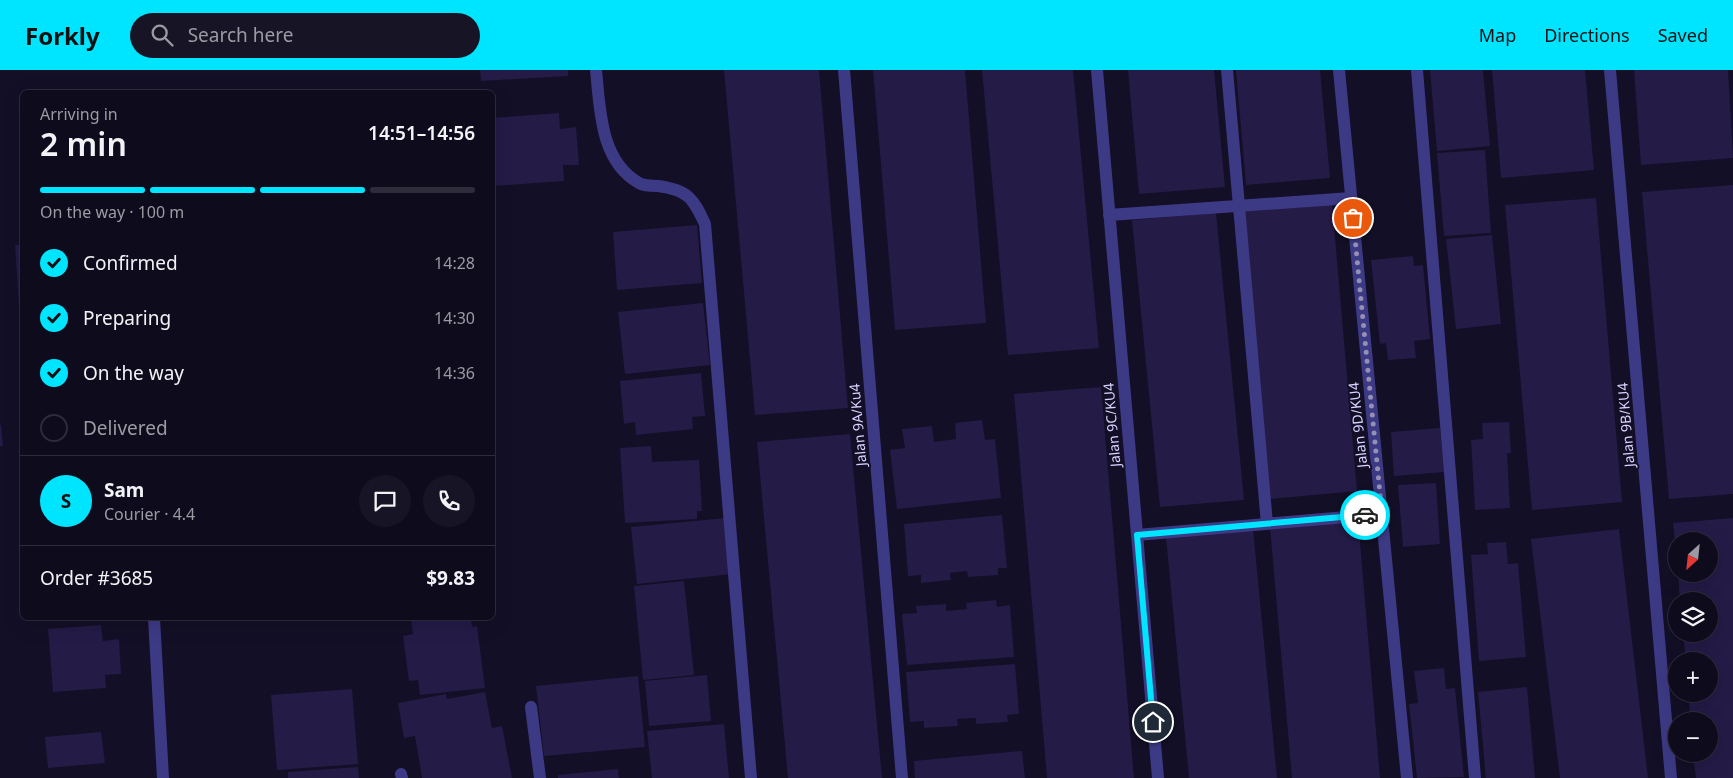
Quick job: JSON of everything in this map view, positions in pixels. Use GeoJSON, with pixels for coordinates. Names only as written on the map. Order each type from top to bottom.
{"type":"FeatureCollection","features":[{"type":"Feature","properties":{"kind":"street"},"geometry":{"type":"LineString","coordinates":[[596,70],[602,130],[619,165],[640,184],[671,188],[694,200],[705,224],[751,778]]}},
{"type":"Feature","properties":{"kind":"street","name":"Jalan 9A/Ku4"},"geometry":{"type":"LineString","coordinates":[[844,70],[902,778]]}},
{"type":"Feature","properties":{"kind":"street","name":"Jalan 9C/KU4"},"geometry":{"type":"LineString","coordinates":[[1097,70],[1158,778]]}},
{"type":"Feature","properties":{"kind":"street"},"geometry":{"type":"LineString","coordinates":[[1228,70],[1267,524]]}},
{"type":"Feature","properties":{"kind":"street","name":"Jalan 9D/KU4"},"geometry":{"type":"LineString","coordinates":[[1339,70],[1407,778]]}},
{"type":"Feature","properties":{"kind":"street"},"geometry":{"type":"LineString","coordinates":[[1417,70],[1475,778]]}},
{"type":"Feature","properties":{"kind":"street","name":"Jalan 9B/KU4"},"geometry":{"type":"LineString","coordinates":[[1610,70],[1671,778]]}},
{"type":"Feature","properties":{"kind":"street"},"geometry":{"type":"LineString","coordinates":[[1109,215],[1351,198]]}},
{"type":"Feature","properties":{"kind":"street"},"geometry":{"type":"LineString","coordinates":[[1137,535],[1382,514]]}},
{"type":"Feature","properties":{"kind":"street"},"geometry":{"type":"LineString","coordinates":[[154,620],[163,778]]}},
{"type":"Feature","properties":{"kind":"street"},"geometry":{"type":"LineString","coordinates":[[531,707],[540,778]]}},
{"type":"Feature","properties":{"kind":"building"},"geometry":{"type":"Polygon","coordinates":[[[480,70],[568,70],[568,76],[481,81],[480,70]]]}},
{"type":"Feature","properties":{"kind":"building"},"geometry":{"type":"Polygon","coordinates":[[[724,70],[819,70],[848,408],[755,415],[724,70]]]}},
{"type":"Feature","properties":{"kind":"building"},"geometry":{"type":"Polygon","coordinates":[[[873,70],[965,70],[986,323],[895,330],[873,70]]]}},
{"type":"Feature","properties":{"kind":"building"},"geometry":{"type":"Polygon","coordinates":[[[982,70],[1073,70],[1099,348],[1008,355],[982,70]]]}},
{"type":"Feature","properties":{"kind":"building"},"geometry":{"type":"Polygon","coordinates":[[[1128,70],[1214,70],[1225,187],[1139,194],[1128,70]]]}},
{"type":"Feature","properties":{"kind":"building"},"geometry":{"type":"Polygon","coordinates":[[[1236,70],[1320,70],[1330,178],[1246,185],[1236,70]]]}},
{"type":"Feature","properties":{"kind":"building"},"geometry":{"type":"Polygon","coordinates":[[[1430,70],[1483,70],[1490,146],[1437,151],[1430,70]]]}},
{"type":"Feature","properties":{"kind":"building"},"geometry":{"type":"Polygon","coordinates":[[[1492,70],[1585,70],[1594,170],[1501,178],[1492,70]]]}},
{"type":"Feature","properties":{"kind":"building"},"geometry":{"type":"Polygon","coordinates":[[[1634,70],[1728,70],[1733,158],[1641,165],[1634,70]]]}},
{"type":"Feature","properties":{"kind":"building"},"geometry":{"type":"Polygon","coordinates":[[[559,113],[560,129],[576,127],[579,165],[563,165],[564,181],[495,186],[495,118],[559,113]]]}},
{"type":"Feature","properties":{"kind":"building"},"geometry":{"type":"Polygon","coordinates":[[[1485,150],[1491,233],[1444,236],[1437,153],[1485,150]]]}},
{"type":"Feature","properties":{"kind":"building"},"geometry":{"type":"Polygon","coordinates":[[[1733,185],[1733,494],[1669,499],[1642,192],[1733,185]]]}},
{"type":"Feature","properties":{"kind":"building"},"geometry":{"type":"Polygon","coordinates":[[[1596,198],[1622,502],[1532,510],[1505,205],[1596,198]]]}},
{"type":"Feature","properties":{"kind":"building"},"geometry":{"type":"Polygon","coordinates":[[[1332,203],[1357,491],[1269,499],[1244,210],[1332,203]]]}},
{"type":"Feature","properties":{"kind":"building"},"geometry":{"type":"Polygon","coordinates":[[[1216,213],[1244,500],[1160,507],[1132,220],[1216,213]]]}},
{"type":"Feature","properties":{"kind":"building"},"geometry":{"type":"Polygon","coordinates":[[[697,225],[702,283],[617,290],[613,232],[697,225]]]}},
{"type":"Feature","properties":{"kind":"building"},"geometry":{"type":"Polygon","coordinates":[[[1492,235],[1501,324],[1456,329],[1446,239],[1492,235]]]}},
{"type":"Feature","properties":{"kind":"building"},"geometry":{"type":"Polygon","coordinates":[[[15,245],[20,245],[19,306],[15,245]]]}},
{"type":"Feature","properties":{"kind":"building"},"geometry":{"type":"Polygon","coordinates":[[[1413,256],[1414,266],[1423,265],[1430,339],[1414,341],[1416,358],[1388,360],[1386,343],[1380,344],[1371,260],[1413,256]]]}},
{"type":"Feature","properties":{"kind":"building"},"geometry":{"type":"Polygon","coordinates":[[[703,303],[710,365],[625,374],[618,312],[703,303]]]}},
{"type":"Feature","properties":{"kind":"building"},"geometry":{"type":"Polygon","coordinates":[[[701,373],[705,416],[692,417],[693,429],[636,435],[635,422],[624,424],[620,381],[701,373]]]}},
{"type":"Feature","properties":{"kind":"building"},"geometry":{"type":"Polygon","coordinates":[[[1101,387],[1134,778],[1047,778],[1014,394],[1101,387]]]}},
{"type":"Feature","properties":{"kind":"building"},"geometry":{"type":"Polygon","coordinates":[[[982,420],[985,440],[995,439],[1001,498],[897,509],[890,450],[905,448],[902,429],[932,426],[934,442],[956,439],[955,423],[982,420]]]}},
{"type":"Feature","properties":{"kind":"building"},"geometry":{"type":"Polygon","coordinates":[[[1509,422],[1511,453],[1507,453],[1510,508],[1475,510],[1471,440],[1483,439],[1482,423],[1509,422]]]}},
{"type":"Feature","properties":{"kind":"building"},"geometry":{"type":"Polygon","coordinates":[[[1,425],[3,446],[0,446],[1,425]]]}},
{"type":"Feature","properties":{"kind":"building"},"geometry":{"type":"Polygon","coordinates":[[[1440,428],[1444,472],[1394,476],[1391,432],[1440,428]]]}},
{"type":"Feature","properties":{"kind":"building"},"geometry":{"type":"Polygon","coordinates":[[[850,434],[882,778],[788,778],[757,442],[850,434]]]}},
{"type":"Feature","properties":{"kind":"building"},"geometry":{"type":"Polygon","coordinates":[[[651,446],[652,462],[699,460],[702,511],[697,511],[697,519],[625,523],[620,448],[651,446]]]}},
{"type":"Feature","properties":{"kind":"building"},"geometry":{"type":"Polygon","coordinates":[[[1436,483],[1440,544],[1403,547],[1398,485],[1436,483]]]}},
{"type":"Feature","properties":{"kind":"building"},"geometry":{"type":"Polygon","coordinates":[[[1002,515],[1007,568],[998,568],[998,575],[968,577],[967,571],[950,573],[951,580],[921,583],[921,575],[908,576],[904,524],[1002,515]]]}},
{"type":"Feature","properties":{"kind":"building"},"geometry":{"type":"Polygon","coordinates":[[[726,518],[732,574],[637,584],[631,527],[726,518]]]}},
{"type":"Feature","properties":{"kind":"building"},"geometry":{"type":"Polygon","coordinates":[[[1733,518],[1733,778],[1696,778],[1694,762],[1718,762],[1718,712],[1690,712],[1689,702],[1718,702],[1718,652],[1685,652],[1684,642],[1718,642],[1718,592],[1679,592],[1679,582],[1718,582],[1718,532],[1674,532],[1673,523],[1733,518]]]}},
{"type":"Feature","properties":{"kind":"building"},"geometry":{"type":"Polygon","coordinates":[[[1358,519],[1380,778],[1292,778],[1270,527],[1358,519]]]}},
{"type":"Feature","properties":{"kind":"building"},"geometry":{"type":"Polygon","coordinates":[[[1253,529],[1277,778],[1189,778],[1166,537],[1253,529]]]}},
{"type":"Feature","properties":{"kind":"building"},"geometry":{"type":"Polygon","coordinates":[[[1619,529],[1648,778],[1560,778],[1531,539],[1619,529]]]}},
{"type":"Feature","properties":{"kind":"building"},"geometry":{"type":"Polygon","coordinates":[[[1506,542],[1508,564],[1518,563],[1526,657],[1479,661],[1471,555],[1488,554],[1487,543],[1506,542]]]}},
{"type":"Feature","properties":{"kind":"building"},"geometry":{"type":"Polygon","coordinates":[[[684,581],[694,675],[643,680],[634,586],[684,581]]]}},
{"type":"Feature","properties":{"kind":"building"},"geometry":{"type":"Polygon","coordinates":[[[996,600],[997,607],[1010,605],[1014,657],[907,665],[902,614],[917,613],[916,606],[946,604],[946,611],[967,609],[966,603],[996,600]]]}},
{"type":"Feature","properties":{"kind":"building"},"geometry":{"type":"Polygon","coordinates":[[[411,620],[471,620],[472,627],[477,626],[485,688],[420,695],[418,680],[409,681],[403,636],[413,634],[411,620]]]}},
{"type":"Feature","properties":{"kind":"building"},"geometry":{"type":"Polygon","coordinates":[[[101,625],[103,641],[119,639],[121,674],[105,675],[106,688],[53,692],[48,629],[101,625]]]}},
{"type":"Feature","properties":{"kind":"building"},"geometry":{"type":"Polygon","coordinates":[[[1015,664],[1019,714],[1007,715],[1008,722],[976,724],[976,718],[957,719],[958,726],[924,728],[924,721],[910,722],[906,672],[1015,664]]]}},
{"type":"Feature","properties":{"kind":"building"},"geometry":{"type":"Polygon","coordinates":[[[1444,668],[1446,689],[1455,688],[1464,777],[1417,778],[1409,704],[1418,703],[1414,671],[1444,668]]]}},
{"type":"Feature","properties":{"kind":"building"},"geometry":{"type":"Polygon","coordinates":[[[707,675],[711,721],[649,726],[645,681],[707,675]]]}},
{"type":"Feature","properties":{"kind":"building"},"geometry":{"type":"Polygon","coordinates":[[[638,676],[645,747],[544,756],[536,686],[638,676]]]}},
{"type":"Feature","properties":{"kind":"building"},"geometry":{"type":"Polygon","coordinates":[[[1527,687],[1535,778],[1486,778],[1478,692],[1527,687]]]}},
{"type":"Feature","properties":{"kind":"building"},"geometry":{"type":"Polygon","coordinates":[[[352,689],[358,764],[277,770],[271,695],[352,689]]]}},
{"type":"Feature","properties":{"kind":"building"},"geometry":{"type":"Polygon","coordinates":[[[485,692],[492,728],[502,726],[512,778],[422,778],[415,736],[404,738],[398,703],[446,694],[447,699],[485,692]]]}},
{"type":"Feature","properties":{"kind":"building"},"geometry":{"type":"Polygon","coordinates":[[[724,724],[729,778],[652,778],[647,731],[724,724]]]}},
{"type":"Feature","properties":{"kind":"building"},"geometry":{"type":"Polygon","coordinates":[[[101,732],[105,763],[48,768],[45,737],[101,732]]]}},
{"type":"Feature","properties":{"kind":"building"},"geometry":{"type":"Polygon","coordinates":[[[1022,751],[1025,778],[915,778],[914,761],[1022,751]]]}},
{"type":"Feature","properties":{"kind":"building"},"geometry":{"type":"Polygon","coordinates":[[[358,767],[359,778],[288,778],[288,772],[358,767]]]}},
{"type":"Feature","properties":{"kind":"building"},"geometry":{"type":"Polygon","coordinates":[[[618,769],[619,778],[558,778],[558,775],[618,769]]]}},
{"type":"Feature","properties":{"kind":"way so far"},"geometry":{"type":"LineString","coordinates":[[1353,218],[1382,514],[1365,515]]}},
{"type":"Feature","properties":{"kind":"route"},"geometry":{"type":"LineString","coordinates":[[1153,722],[1137,535],[1365,515]]}}]}
